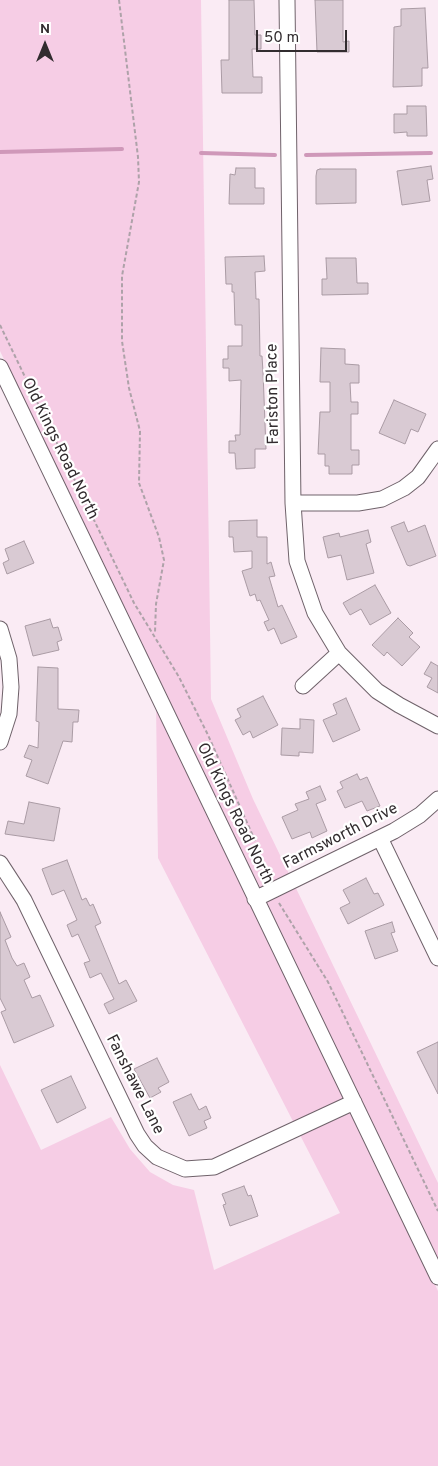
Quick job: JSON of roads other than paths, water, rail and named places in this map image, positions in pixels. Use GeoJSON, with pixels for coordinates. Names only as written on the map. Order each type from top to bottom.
{"type":"FeatureCollection","features":[{"type":"Feature","properties":{"kind":"street","name":"Fariston Place"},"geometry":{"type":"LineString","coordinates":[[287,0],[293,503],[294,541],[302,582],[319,621],[339,654],[377,691],[409,712],[438,726]]}},
{"type":"Feature","properties":{"kind":"street","name":"Old Kings Road North"},"geometry":{"type":"LineString","coordinates":[[0,367],[438,1277]]}},
{"type":"Feature","properties":{"kind":"street"},"geometry":{"type":"LineString","coordinates":[[293,503],[358,503],[382,498],[404,488],[418,477],[438,450]]}},
{"type":"Feature","properties":{"kind":"street"},"geometry":{"type":"LineString","coordinates":[[0,629],[9,659],[12,687],[9,714],[0,742]]}},
{"type":"Feature","properties":{"kind":"street"},"geometry":{"type":"LineString","coordinates":[[302,686],[339,654]]}},
{"type":"Feature","properties":{"kind":"street","name":"Farmsworth Drive"},"geometry":{"type":"LineString","coordinates":[[256,899],[380,838],[407,823],[438,798]]}},
{"type":"Feature","properties":{"kind":"street"},"geometry":{"type":"LineString","coordinates":[[380,838],[438,958]]}},
{"type":"Feature","properties":{"kind":"street","name":"Fanshawe Lane"},"geometry":{"type":"LineString","coordinates":[[0,863],[24,900],[137,1134],[145,1146],[157,1157],[185,1169],[214,1167],[354,1102]]}},
{"type":"Feature","properties":{"kind":"waterway"},"geometry":{"type":"LineString","coordinates":[[0,152],[122,149]]}},
{"type":"Feature","properties":{"kind":"waterway"},"geometry":{"type":"LineString","coordinates":[[201,153],[275,155]]}},
{"type":"Feature","properties":{"kind":"waterway"},"geometry":{"type":"LineString","coordinates":[[306,155],[431,153]]}}]}
